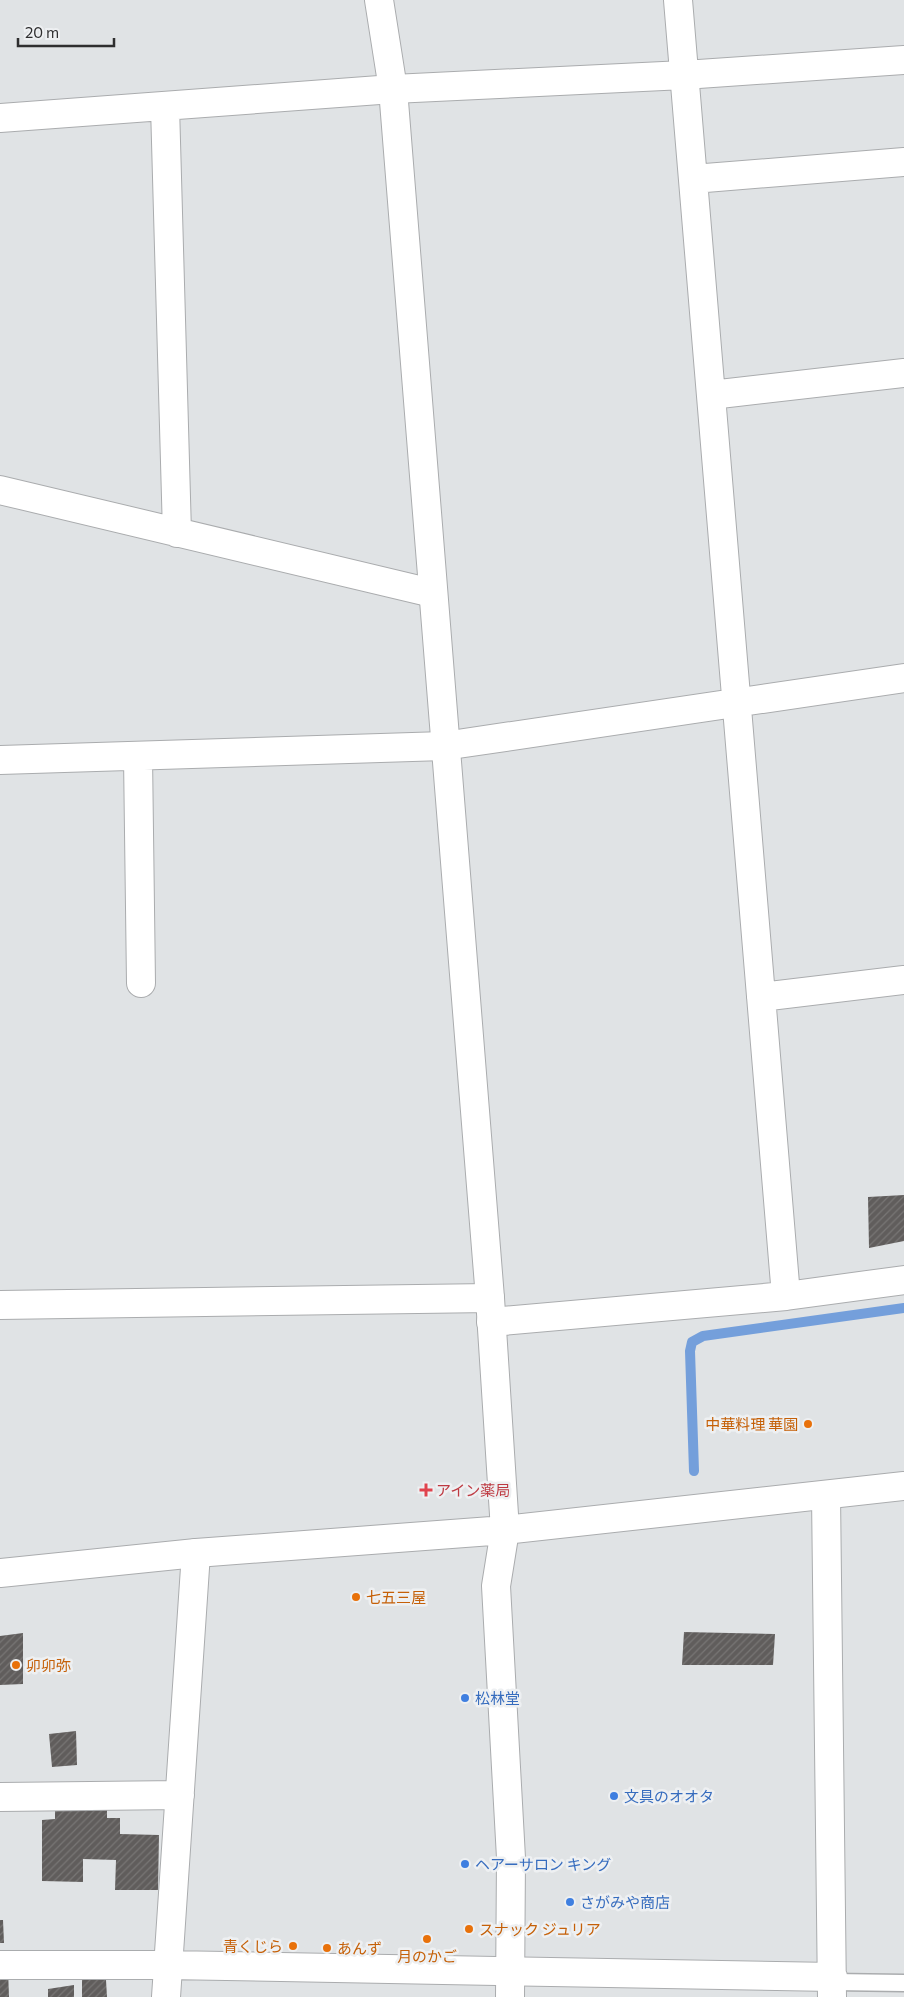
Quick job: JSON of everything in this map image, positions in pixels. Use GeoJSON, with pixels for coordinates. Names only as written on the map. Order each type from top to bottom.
{"type":"FeatureCollection","features":[{"type":"Feature","properties":{"kind":"street"},"geometry":{"type":"LineString","coordinates":[[380,0],[393,88],[490,1310],[505,1530],[496,1586],[511,1858],[510,1984]]}},
{"type":"Feature","properties":{"kind":"street"},"geometry":{"type":"LineString","coordinates":[[678,0],[786,1296]]}},
{"type":"Feature","properties":{"kind":"street"},"geometry":{"type":"LineString","coordinates":[[0,118],[393,88],[684,75],[904,60]]}},
{"type":"Feature","properties":{"kind":"street"},"geometry":{"type":"LineString","coordinates":[[165,106],[178,533]]}},
{"type":"Feature","properties":{"kind":"street"},"geometry":{"type":"LineString","coordinates":[[693,179],[904,162]]}},
{"type":"Feature","properties":{"kind":"street"},"geometry":{"type":"LineString","coordinates":[[711,395],[904,373]]}},
{"type":"Feature","properties":{"kind":"street"},"geometry":{"type":"LineString","coordinates":[[0,490],[432,593]]}},
{"type":"Feature","properties":{"kind":"street"},"geometry":{"type":"LineString","coordinates":[[0,760],[444,746],[904,678]]}},
{"type":"Feature","properties":{"kind":"street"},"geometry":{"type":"LineString","coordinates":[[138,756],[141,983]]}},
{"type":"Feature","properties":{"kind":"street"},"geometry":{"type":"LineString","coordinates":[[761,997],[904,980]]}},
{"type":"Feature","properties":{"kind":"street"},"geometry":{"type":"LineString","coordinates":[[0,1305],[490,1310],[786,1296],[904,1280]]}},
{"type":"Feature","properties":{"kind":"street"},"geometry":{"type":"LineString","coordinates":[[0,1573],[196,1553],[505,1530],[904,1486]]}},
{"type":"Feature","properties":{"kind":"street"},"geometry":{"type":"LineString","coordinates":[[0,1965],[167,1965],[510,1984],[833,1985],[826,1495]]}},
{"type":"Feature","properties":{"kind":"street"},"geometry":{"type":"LineString","coordinates":[[166,1997],[196,1553]]}},
{"type":"Feature","properties":{"kind":"street"},"geometry":{"type":"LineString","coordinates":[[0,1797],[180,1795]]}},
{"type":"Feature","properties":{"kind":"lane"},"geometry":{"type":"LineString","coordinates":[[833,1985],[904,1983]]}},
{"type":"Feature","properties":{"kind":"building"},"geometry":{"type":"Polygon","coordinates":[[[904,1195],[904,1241],[869,1248],[868,1197],[904,1195]]]}},
{"type":"Feature","properties":{"kind":"building"},"geometry":{"type":"Polygon","coordinates":[[[684,1632],[775,1634],[773,1665],[682,1665],[684,1632]]]}},
{"type":"Feature","properties":{"kind":"building"},"geometry":{"type":"Polygon","coordinates":[[[23,1633],[23,1684],[0,1685],[0,1636],[23,1633]]]}},
{"type":"Feature","properties":{"kind":"building"},"geometry":{"type":"Polygon","coordinates":[[[76,1731],[77,1765],[52,1767],[49,1734],[76,1731]]]}},
{"type":"Feature","properties":{"kind":"building"},"geometry":{"type":"Polygon","coordinates":[[[55,1808],[107,1809],[107,1818],[120,1818],[120,1834],[159,1835],[158,1890],[115,1890],[116,1860],[83,1859],[83,1882],[42,1881],[42,1820],[55,1819],[55,1808]]]}},
{"type":"Feature","properties":{"kind":"building"},"geometry":{"type":"Polygon","coordinates":[[[0,1920],[3,1920],[4,1943],[0,1943],[0,1920]]]}},
{"type":"Feature","properties":{"kind":"building"},"geometry":{"type":"Polygon","coordinates":[[[8,1969],[9,1997],[0,1997],[0,1970],[8,1969]]]}},
{"type":"Feature","properties":{"kind":"building"},"geometry":{"type":"Polygon","coordinates":[[[82,1976],[106,1980],[107,1997],[82,1997],[82,1976]]]}},
{"type":"Feature","properties":{"kind":"building"},"geometry":{"type":"Polygon","coordinates":[[[74,1985],[74,1997],[48,1997],[48,1989],[74,1985]]]}},
{"type":"Feature","properties":{"kind":"waterway"},"geometry":{"type":"LineString","coordinates":[[694,1471],[690,1351],[692,1342],[703,1336],[904,1308]]}},
{"type":"Feature","properties":{"kind":"place","name":"中華料理 華園"},"geometry":{"type":"Point","coordinates":[808,1424]}},
{"type":"Feature","properties":{"kind":"place","name":"アイン薬局"},"geometry":{"type":"Point","coordinates":[426,1490]}},
{"type":"Feature","properties":{"kind":"place","name":"七五三屋"},"geometry":{"type":"Point","coordinates":[356,1597]}},
{"type":"Feature","properties":{"kind":"place","name":"卯卯弥"},"geometry":{"type":"Point","coordinates":[16,1665]}},
{"type":"Feature","properties":{"kind":"place","name":"松林堂"},"geometry":{"type":"Point","coordinates":[465,1698]}},
{"type":"Feature","properties":{"kind":"place","name":"文具のオオタ"},"geometry":{"type":"Point","coordinates":[614,1796]}},
{"type":"Feature","properties":{"kind":"place","name":"ヘアーサロン キング"},"geometry":{"type":"Point","coordinates":[465,1864]}},
{"type":"Feature","properties":{"kind":"place","name":"さがみや商店"},"geometry":{"type":"Point","coordinates":[570,1902]}},
{"type":"Feature","properties":{"kind":"place","name":"スナック ジュリア"},"geometry":{"type":"Point","coordinates":[469,1929]}},
{"type":"Feature","properties":{"kind":"place","name":"月のかご"},"geometry":{"type":"Point","coordinates":[427,1939]}},
{"type":"Feature","properties":{"kind":"place","name":"青くじら"},"geometry":{"type":"Point","coordinates":[293,1946]}},
{"type":"Feature","properties":{"kind":"place","name":"あんず"},"geometry":{"type":"Point","coordinates":[327,1948]}}]}
